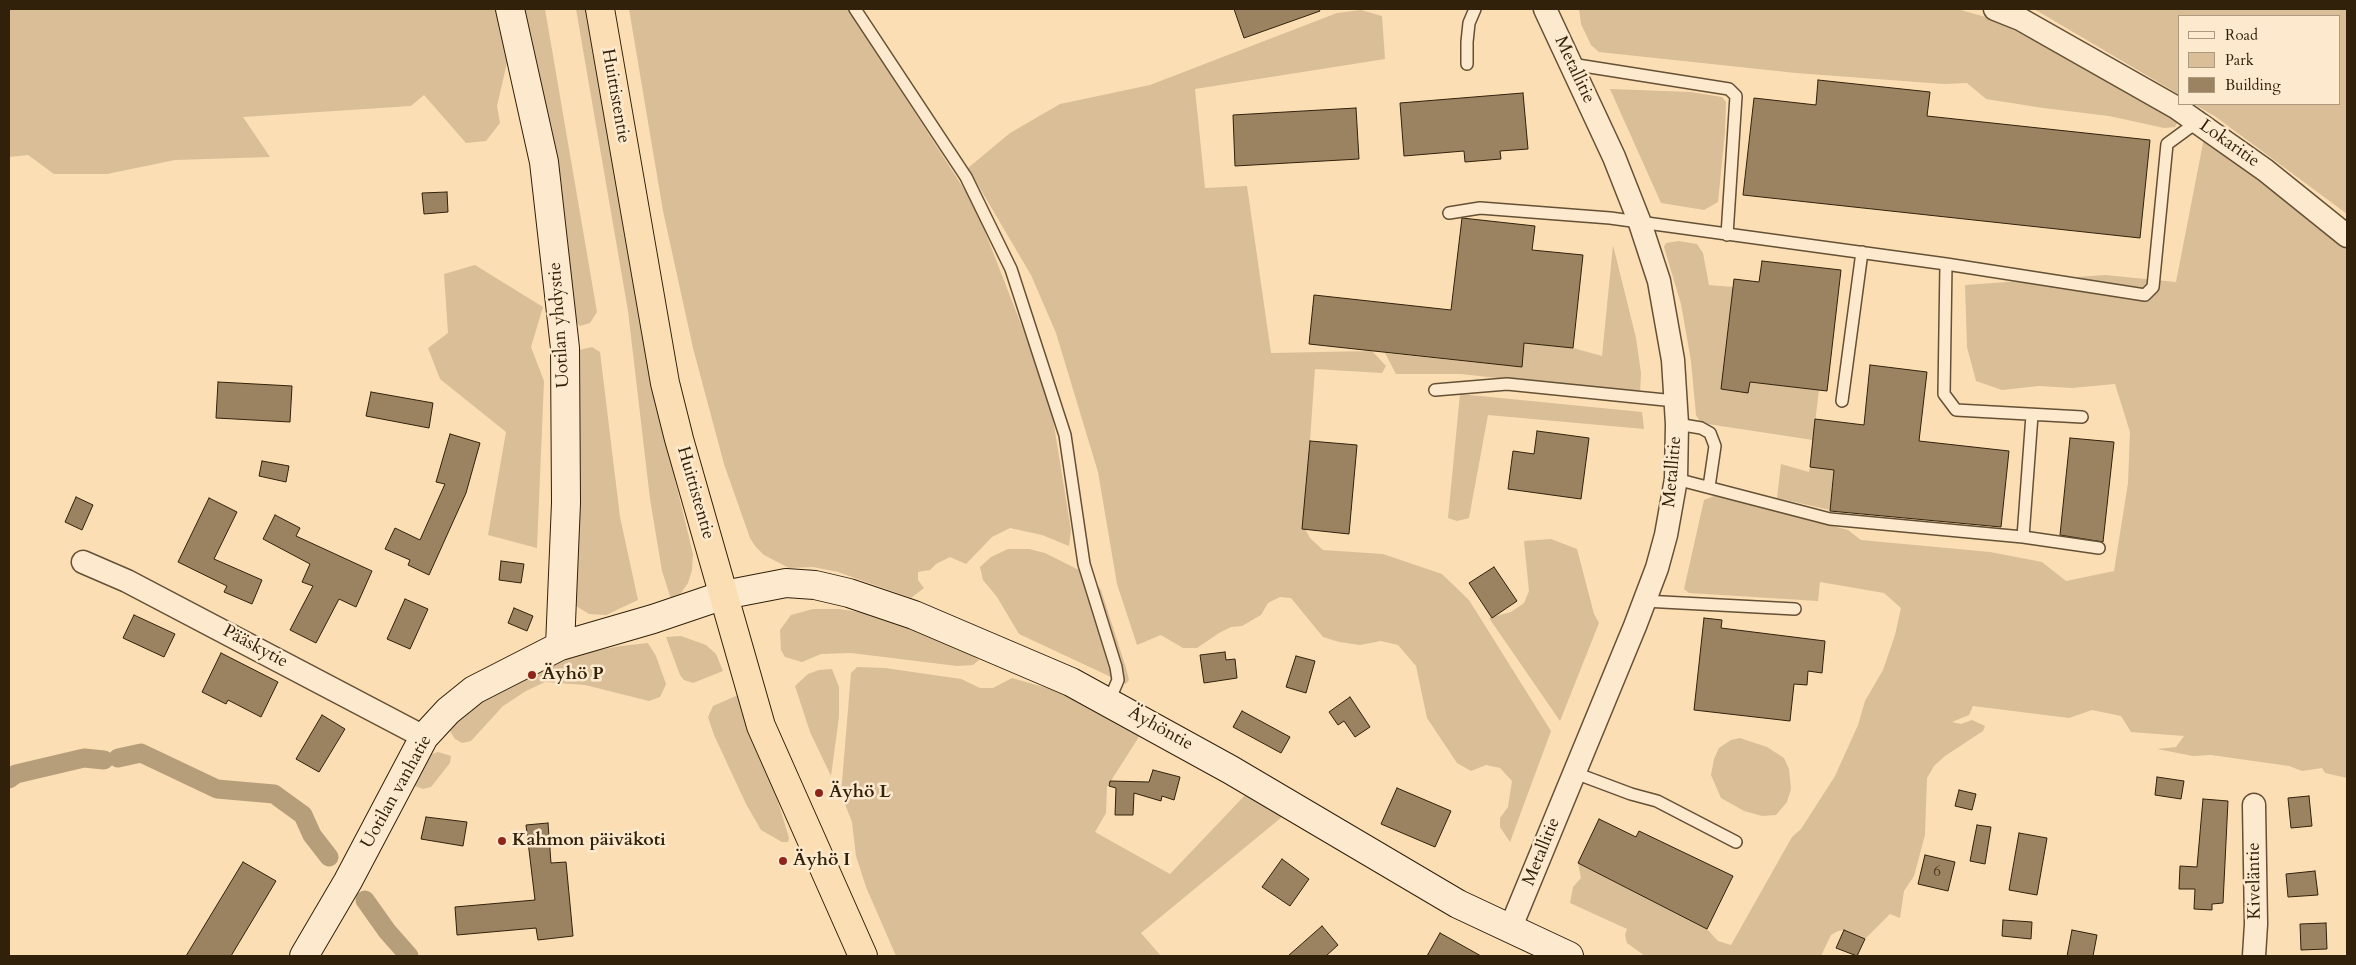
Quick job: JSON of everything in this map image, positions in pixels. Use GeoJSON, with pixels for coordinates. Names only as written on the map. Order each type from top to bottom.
{"type":"FeatureCollection","features":[{"type":"Feature","properties":{"kind":"highway","name":"Huittistentie"},"geometry":{"type":"LineString","coordinates":[[600,9],[666,383],[724,595],[761,726],[863,956]]}},
{"type":"Feature","properties":{"kind":"main road","name":"Uotilan yhdystie"},"geometry":{"type":"LineString","coordinates":[[510,9],[544,162],[565,348],[566,504],[560,646]]}},
{"type":"Feature","properties":{"kind":"main road","name":"Äyhöntie"},"geometry":{"type":"LineString","coordinates":[[724,595],[786,583],[815,585],[849,593],[923,618],[1038,667],[1109,701],[1231,770],[1458,904],[1569,956]]}},
{"type":"Feature","properties":{"kind":"main road","name":"Uotilan vanhatie"},"geometry":{"type":"LineString","coordinates":[[304,956],[348,881],[424,737],[448,711],[474,690],[560,646],[635,625],[724,595]]}},
{"type":"Feature","properties":{"kind":"street","name":"Metallitie"},"geometry":{"type":"LineString","coordinates":[[1510,929],[1644,601],[1666,535],[1676,479],[1677,424],[1668,324],[1659,281],[1640,223],[1614,157],[1545,9]]}},
{"type":"Feature","properties":{"kind":"street","name":"Lokaritie"},"geometry":{"type":"LineString","coordinates":[[1996,9],[2020,19],[2197,122],[2265,170],[2347,236]]}},
{"type":"Feature","properties":{"kind":"street","name":"Pääskytie"},"geometry":{"type":"LineString","coordinates":[[83,562],[127,580],[424,737]]}},
{"type":"Feature","properties":{"kind":"street","name":"Kiveläntie"},"geometry":{"type":"LineString","coordinates":[[2254,805],[2256,924],[2254,956]]}},
{"type":"Feature","properties":{"kind":"lane"},"geometry":{"type":"LineString","coordinates":[[855,9],[966,177],[1011,269],[1065,435],[1084,564],[1116,667],[1118,680],[1109,701]]}},
{"type":"Feature","properties":{"kind":"lane"},"geometry":{"type":"LineString","coordinates":[[1467,64],[1466,42],[1469,23],[1475,9]]}},
{"type":"Feature","properties":{"kind":"lane"},"geometry":{"type":"LineString","coordinates":[[1571,64],[1730,89],[1736,96],[1727,235]]}},
{"type":"Feature","properties":{"kind":"lane"},"geometry":{"type":"LineString","coordinates":[[1449,213],[1480,208],[1640,223],[1862,252],[2145,295],[2153,287],[2167,144],[2197,122]]}},
{"type":"Feature","properties":{"kind":"lane"},"geometry":{"type":"LineString","coordinates":[[1842,401],[1862,252]]}},
{"type":"Feature","properties":{"kind":"lane"},"geometry":{"type":"LineString","coordinates":[[1946,264],[1944,394],[1956,410],[2082,416]]}},
{"type":"Feature","properties":{"kind":"lane"},"geometry":{"type":"LineString","coordinates":[[1435,390],[1506,384],[1675,401]]}},
{"type":"Feature","properties":{"kind":"lane"},"geometry":{"type":"LineString","coordinates":[[2023,537],[2032,415]]}},
{"type":"Feature","properties":{"kind":"lane"},"geometry":{"type":"LineString","coordinates":[[1677,424],[1701,428],[1710,433],[1715,446],[1709,487]]}},
{"type":"Feature","properties":{"kind":"lane"},"geometry":{"type":"LineString","coordinates":[[1676,479],[1830,519],[2023,537],[2099,548]]}},
{"type":"Feature","properties":{"kind":"lane"},"geometry":{"type":"LineString","coordinates":[[1644,601],[1795,609]]}},
{"type":"Feature","properties":{"kind":"lane"},"geometry":{"type":"LineString","coordinates":[[1575,773],[1631,794],[1657,800],[1736,842]]}},
{"type":"Feature","properties":{"kind":"green space"},"geometry":{"type":"Polygon","coordinates":[[[9,9],[497,9],[509,54],[497,106],[500,123],[486,141],[466,143],[424,95],[411,106],[243,117],[270,157],[175,160],[107,174],[54,174],[28,155],[9,157],[9,9]]]}},
{"type":"Feature","properties":{"kind":"green space"},"geometry":{"type":"Polygon","coordinates":[[[521,9],[545,9],[597,312],[590,323],[580,326],[575,321],[521,9]]]}},
{"type":"Feature","properties":{"kind":"green space"},"geometry":{"type":"Polygon","coordinates":[[[576,9],[593,9],[662,426],[693,554],[692,570],[688,583],[681,593],[671,599],[662,571],[650,499],[628,311],[576,9]]]}},
{"type":"Feature","properties":{"kind":"green space"},"geometry":{"type":"Polygon","coordinates":[[[629,9],[848,9],[975,206],[1035,360],[1052,413],[1071,530],[1069,546],[1042,535],[1010,528],[992,537],[966,564],[950,557],[936,564],[930,570],[918,572],[918,580],[924,588],[911,598],[838,572],[813,567],[789,568],[764,555],[755,546],[750,538],[724,464],[693,348],[663,211],[629,9]]]}},
{"type":"Feature","properties":{"kind":"green space"},"geometry":{"type":"Polygon","coordinates":[[[1579,9],[1957,9],[1993,19],[2179,119],[2175,127],[2164,128],[2109,116],[1986,99],[1967,83],[1944,84],[1796,73],[1599,52],[1591,45],[1581,24],[1579,9]]]}},
{"type":"Feature","properties":{"kind":"green space"},"geometry":{"type":"Polygon","coordinates":[[[2034,9],[2347,9],[2347,214],[2216,117],[2196,105],[2341,105],[2341,15],[2178,15],[2178,94],[2034,9]]]}},
{"type":"Feature","properties":{"kind":"green space"},"geometry":{"type":"Polygon","coordinates":[[[1361,10],[1382,16],[1385,59],[1195,89],[1205,188],[1247,186],[1271,353],[1372,351],[1386,366],[1382,373],[1315,369],[1304,527],[1310,538],[1323,550],[1383,554],[1442,574],[1469,600],[1551,731],[1510,842],[1500,827],[1500,818],[1508,807],[1512,781],[1500,768],[1486,765],[1471,771],[1457,763],[1427,718],[1416,666],[1398,645],[1381,641],[1360,645],[1339,642],[1323,637],[1291,598],[1280,597],[1268,603],[1261,615],[1242,626],[1231,627],[1219,633],[1197,648],[1183,648],[1161,635],[1137,645],[1117,584],[1098,472],[1056,333],[1031,275],[968,168],[1010,133],[1060,104],[1150,85],[1337,13],[1361,10]]]}},
{"type":"Feature","properties":{"kind":"green space"},"geometry":{"type":"Polygon","coordinates":[[[1610,89],[1691,92],[1722,97],[1726,102],[1725,132],[1718,202],[1704,210],[1661,203],[1610,89]]]}},
{"type":"Feature","properties":{"kind":"green space"},"geometry":{"type":"Polygon","coordinates":[[[2204,138],[2347,249],[2347,778],[2325,773],[2322,768],[2302,771],[2289,766],[2211,755],[2193,756],[2157,749],[2176,747],[2184,736],[2131,732],[2121,716],[2092,710],[2069,718],[1973,706],[1969,715],[1952,722],[1961,724],[1972,720],[1985,726],[1983,731],[1945,756],[1934,766],[1927,778],[1925,835],[1914,876],[1904,891],[1900,918],[1890,914],[1865,939],[1844,930],[1838,931],[1831,935],[1821,956],[1645,956],[1627,943],[1625,935],[1627,929],[1570,903],[1573,887],[1581,878],[1578,863],[1707,929],[1718,941],[1731,945],[1792,837],[1801,829],[1835,776],[1858,725],[1865,701],[1883,670],[1895,635],[1901,608],[1884,593],[1820,582],[1818,601],[1689,593],[1684,589],[1704,500],[1714,496],[1731,499],[1848,530],[1861,540],[1990,552],[2042,562],[2066,581],[2114,571],[2128,483],[2130,432],[2115,384],[2072,388],[2039,386],[2002,390],[1976,381],[1967,347],[1965,285],[2105,275],[2176,282],[2204,138]]]}},
{"type":"Feature","properties":{"kind":"green space"},"geometry":{"type":"Polygon","coordinates":[[[1679,241],[1697,244],[1703,253],[1709,285],[1733,287],[1721,389],[1748,392],[1750,382],[1819,390],[1813,440],[1701,423],[1696,415],[1691,361],[1681,304],[1664,247],[1666,243],[1679,241]]]}},
{"type":"Feature","properties":{"kind":"green space"},"geometry":{"type":"Polygon","coordinates":[[[1613,245],[1636,338],[1641,373],[1640,394],[1461,374],[1396,374],[1385,353],[1521,367],[1524,343],[1573,348],[1602,356],[1613,245]]]}},
{"type":"Feature","properties":{"kind":"green space"},"geometry":{"type":"Polygon","coordinates":[[[475,265],[543,307],[531,347],[544,381],[537,548],[488,535],[506,432],[440,379],[428,348],[448,333],[444,274],[475,265]]]}},
{"type":"Feature","properties":{"kind":"green space"},"geometry":{"type":"Polygon","coordinates":[[[592,347],[600,352],[620,517],[638,600],[606,615],[589,614],[573,604],[574,358],[579,350],[592,347]]]}},
{"type":"Feature","properties":{"kind":"green space"},"geometry":{"type":"Polygon","coordinates":[[[1460,394],[1642,412],[1644,429],[1488,415],[1469,518],[1457,521],[1448,518],[1460,394]]]}},
{"type":"Feature","properties":{"kind":"green space"},"geometry":{"type":"Polygon","coordinates":[[[1781,464],[1809,472],[1810,467],[1834,470],[1830,510],[1777,498],[1781,464]]]}},
{"type":"Feature","properties":{"kind":"green space"},"geometry":{"type":"Polygon","coordinates":[[[1551,539],[1577,549],[1594,614],[1599,623],[1560,721],[1489,618],[1511,612],[1524,603],[1529,591],[1524,541],[1551,539]]]}},
{"type":"Feature","properties":{"kind":"green space"},"geometry":{"type":"Polygon","coordinates":[[[1008,549],[1029,549],[1045,553],[1091,576],[1101,590],[1126,668],[1129,680],[1126,684],[1019,634],[997,597],[983,580],[980,567],[991,557],[1008,549]]]}},
{"type":"Feature","properties":{"kind":"green space"},"geometry":{"type":"Polygon","coordinates":[[[813,609],[839,609],[880,615],[962,648],[979,660],[973,665],[957,666],[851,653],[821,654],[802,662],[785,657],[781,650],[780,630],[791,615],[813,609]]]}},
{"type":"Feature","properties":{"kind":"green space"},"geometry":{"type":"Polygon","coordinates":[[[681,636],[706,645],[716,654],[723,671],[693,683],[684,680],[680,675],[666,637],[681,636]]]}},
{"type":"Feature","properties":{"kind":"green space"},"geometry":{"type":"Polygon","coordinates":[[[648,643],[656,656],[666,684],[660,697],[649,701],[585,685],[545,682],[526,691],[503,706],[471,741],[462,743],[455,739],[450,731],[458,716],[480,702],[578,654],[648,643]]]}},
{"type":"Feature","properties":{"kind":"green space"},"geometry":{"type":"Polygon","coordinates":[[[857,667],[885,668],[961,679],[980,688],[993,688],[1012,678],[1054,690],[1086,702],[1142,732],[1107,787],[1106,813],[1095,832],[1170,874],[1248,792],[1282,817],[1141,933],[1161,956],[896,956],[866,887],[856,856],[852,822],[841,794],[851,673],[857,667]]]}},
{"type":"Feature","properties":{"kind":"green space"},"geometry":{"type":"Polygon","coordinates":[[[832,669],[839,687],[839,717],[831,776],[810,732],[795,686],[808,674],[819,670],[832,669]]]}},
{"type":"Feature","properties":{"kind":"green space"},"geometry":{"type":"Polygon","coordinates":[[[745,692],[789,838],[788,842],[782,842],[761,830],[746,804],[714,735],[708,717],[713,706],[745,692]]]}},
{"type":"Feature","properties":{"kind":"green space"},"geometry":{"type":"Polygon","coordinates":[[[1740,738],[1767,747],[1784,758],[1789,769],[1791,789],[1787,802],[1776,815],[1762,816],[1744,811],[1721,798],[1711,775],[1714,759],[1719,748],[1731,740],[1740,738]]]}},
{"type":"Feature","properties":{"kind":"green space"},"geometry":{"type":"Polygon","coordinates":[[[438,752],[451,756],[450,763],[431,787],[423,789],[415,786],[415,779],[429,755],[438,752]]]}},
{"type":"Feature","properties":{"kind":"building"},"geometry":{"type":"Polygon","coordinates":[[[1234,9],[1319,9],[1320,11],[1244,38],[1234,9]]]}},
{"type":"Feature","properties":{"kind":"building"},"geometry":{"type":"Polygon","coordinates":[[[1818,80],[1930,92],[1927,116],[2150,140],[2140,238],[1743,195],[1754,98],[1816,105],[1818,80]]]}},
{"type":"Feature","properties":{"kind":"building"},"geometry":{"type":"Polygon","coordinates":[[[1523,93],[1528,149],[1500,151],[1501,159],[1465,162],[1464,151],[1404,156],[1400,103],[1523,93]]]}},
{"type":"Feature","properties":{"kind":"building"},"geometry":{"type":"Polygon","coordinates":[[[1356,108],[1359,159],[1235,166],[1233,115],[1356,108]]]}},
{"type":"Feature","properties":{"kind":"building"},"geometry":{"type":"Polygon","coordinates":[[[447,192],[448,212],[424,214],[422,193],[447,192]]]}},
{"type":"Feature","properties":{"kind":"building"},"geometry":{"type":"Polygon","coordinates":[[[1462,218],[1535,226],[1532,250],[1583,255],[1573,348],[1524,343],[1522,367],[1309,344],[1314,295],[1451,310],[1462,218]]]}},
{"type":"Feature","properties":{"kind":"building"},"geometry":{"type":"Polygon","coordinates":[[[1762,261],[1841,270],[1827,391],[1750,382],[1748,393],[1721,389],[1734,279],[1759,282],[1762,261]]]}},
{"type":"Feature","properties":{"kind":"building"},"geometry":{"type":"Polygon","coordinates":[[[1870,365],[1927,372],[1919,441],[2009,451],[2001,527],[1830,511],[1834,470],[1810,467],[1815,419],[1864,425],[1870,365]]]}},
{"type":"Feature","properties":{"kind":"building"},"geometry":{"type":"Polygon","coordinates":[[[218,382],[292,386],[290,422],[216,418],[218,382]]]}},
{"type":"Feature","properties":{"kind":"building"},"geometry":{"type":"Polygon","coordinates":[[[371,392],[433,403],[429,428],[366,416],[371,392]]]}},
{"type":"Feature","properties":{"kind":"building"},"geometry":{"type":"Polygon","coordinates":[[[1537,431],[1589,438],[1581,499],[1508,489],[1513,451],[1534,454],[1537,431]]]}},
{"type":"Feature","properties":{"kind":"building"},"geometry":{"type":"Polygon","coordinates":[[[450,434],[480,443],[466,493],[429,575],[408,565],[410,560],[385,549],[395,528],[420,540],[445,484],[436,482],[450,434]]]}},
{"type":"Feature","properties":{"kind":"building"},"geometry":{"type":"Polygon","coordinates":[[[2070,438],[2114,442],[2103,542],[2060,535],[2070,438]]]}},
{"type":"Feature","properties":{"kind":"building"},"geometry":{"type":"Polygon","coordinates":[[[1310,441],[1357,445],[1349,534],[1302,529],[1310,441]]]}},
{"type":"Feature","properties":{"kind":"building"},"geometry":{"type":"Polygon","coordinates":[[[262,461],[289,466],[286,482],[259,476],[262,461]]]}},
{"type":"Feature","properties":{"kind":"building"},"geometry":{"type":"Polygon","coordinates":[[[76,497],[93,505],[82,530],[65,522],[76,497]]]}},
{"type":"Feature","properties":{"kind":"building"},"geometry":{"type":"Polygon","coordinates":[[[209,498],[237,512],[214,559],[262,580],[252,604],[224,592],[227,586],[178,562],[209,498]]]}},
{"type":"Feature","properties":{"kind":"building"},"geometry":{"type":"Polygon","coordinates":[[[275,515],[300,528],[296,536],[372,571],[356,607],[339,599],[316,643],[290,630],[313,586],[302,582],[310,564],[263,539],[275,515]]]}},
{"type":"Feature","properties":{"kind":"building"},"geometry":{"type":"Polygon","coordinates":[[[501,561],[524,564],[521,583],[499,580],[501,561]]]}},
{"type":"Feature","properties":{"kind":"building"},"geometry":{"type":"Polygon","coordinates":[[[1494,567],[1517,601],[1492,618],[1469,583],[1494,567]]]}},
{"type":"Feature","properties":{"kind":"building"},"geometry":{"type":"Polygon","coordinates":[[[405,599],[428,609],[410,649],[387,639],[405,599]]]}},
{"type":"Feature","properties":{"kind":"building"},"geometry":{"type":"Polygon","coordinates":[[[514,608],[533,616],[527,631],[508,623],[514,608]]]}},
{"type":"Feature","properties":{"kind":"building"},"geometry":{"type":"Polygon","coordinates":[[[134,615],[175,634],[164,657],[123,638],[134,615]]]}},
{"type":"Feature","properties":{"kind":"building"},"geometry":{"type":"Polygon","coordinates":[[[1704,618],[1722,620],[1721,628],[1825,641],[1822,673],[1808,671],[1807,685],[1794,684],[1790,721],[1694,710],[1704,618]]]}},
{"type":"Feature","properties":{"kind":"building"},"geometry":{"type":"Polygon","coordinates":[[[1225,652],[1226,660],[1235,659],[1237,678],[1204,683],[1200,655],[1225,652]]]}},
{"type":"Feature","properties":{"kind":"building"},"geometry":{"type":"Polygon","coordinates":[[[221,653],[278,682],[261,717],[228,700],[226,704],[202,692],[221,653]]]}},
{"type":"Feature","properties":{"kind":"building"},"geometry":{"type":"Polygon","coordinates":[[[1296,656],[1315,661],[1306,693],[1286,687],[1296,656]]]}},
{"type":"Feature","properties":{"kind":"building"},"geometry":{"type":"Polygon","coordinates":[[[1350,697],[1370,727],[1355,737],[1344,721],[1338,725],[1329,712],[1350,697]]]}},
{"type":"Feature","properties":{"kind":"building"},"geometry":{"type":"Polygon","coordinates":[[[1242,711],[1290,737],[1281,753],[1233,727],[1242,711]]]}},
{"type":"Feature","properties":{"kind":"building"},"geometry":{"type":"Polygon","coordinates":[[[322,715],[345,729],[319,772],[296,759],[322,715]]]}},
{"type":"Feature","properties":{"kind":"building"},"geometry":{"type":"Polygon","coordinates":[[[1153,770],[1180,777],[1174,800],[1162,796],[1161,801],[1134,793],[1133,815],[1115,815],[1116,788],[1109,786],[1110,781],[1149,782],[1153,770]]]}},
{"type":"Feature","properties":{"kind":"building"},"geometry":{"type":"Polygon","coordinates":[[[2157,777],[2184,781],[2181,799],[2155,795],[2157,777]]]}},
{"type":"Feature","properties":{"kind":"building"},"geometry":{"type":"Polygon","coordinates":[[[1397,788],[1451,811],[1435,847],[1381,824],[1397,788]]]}},
{"type":"Feature","properties":{"kind":"building"},"geometry":{"type":"Polygon","coordinates":[[[1959,790],[1976,794],[1972,810],[1955,806],[1959,790]]]}},
{"type":"Feature","properties":{"kind":"building"},"geometry":{"type":"Polygon","coordinates":[[[2309,796],[2312,826],[2291,828],[2288,798],[2309,796]]]}},
{"type":"Feature","properties":{"kind":"building"},"geometry":{"type":"Polygon","coordinates":[[[2203,799],[2228,801],[2223,903],[2212,904],[2212,910],[2194,909],[2195,889],[2179,889],[2180,866],[2197,867],[2203,799]]]}},
{"type":"Feature","properties":{"kind":"building"},"geometry":{"type":"Polygon","coordinates":[[[426,817],[467,822],[463,846],[421,839],[426,817]]]}},
{"type":"Feature","properties":{"kind":"building"},"geometry":{"type":"Polygon","coordinates":[[[1599,819],[1636,837],[1639,831],[1733,876],[1707,929],[1578,863],[1599,819]]]}},
{"type":"Feature","properties":{"kind":"building"},"geometry":{"type":"Polygon","coordinates":[[[548,823],[551,863],[566,862],[573,936],[538,940],[536,928],[457,935],[455,907],[535,900],[526,825],[548,823]]]}},
{"type":"Feature","properties":{"kind":"building"},"geometry":{"type":"Polygon","coordinates":[[[1977,825],[1991,827],[1985,864],[1970,861],[1977,825]]]}},
{"type":"Feature","properties":{"kind":"building"},"geometry":{"type":"Polygon","coordinates":[[[2019,833],[2047,838],[2037,895],[2009,890],[2019,833]]]}},
{"type":"Feature","properties":{"kind":"building"},"geometry":{"type":"Polygon","coordinates":[[[1925,855],[1955,862],[1948,891],[1918,884],[1925,855]]]}},
{"type":"Feature","properties":{"kind":"building"},"geometry":{"type":"Polygon","coordinates":[[[1282,859],[1309,879],[1290,906],[1262,887],[1282,859]]]}},
{"type":"Feature","properties":{"kind":"building"},"geometry":{"type":"Polygon","coordinates":[[[243,862],[276,881],[231,956],[186,956],[243,862]]]}},
{"type":"Feature","properties":{"kind":"building"},"geometry":{"type":"Polygon","coordinates":[[[2315,871],[2318,895],[2288,897],[2286,874],[2315,871]]]}},
{"type":"Feature","properties":{"kind":"building"},"geometry":{"type":"Polygon","coordinates":[[[2003,920],[2032,922],[2031,939],[2002,936],[2003,920]]]}},
{"type":"Feature","properties":{"kind":"building"},"geometry":{"type":"Polygon","coordinates":[[[2326,923],[2327,949],[2301,950],[2300,924],[2326,923]]]}},
{"type":"Feature","properties":{"kind":"building"},"geometry":{"type":"Polygon","coordinates":[[[1322,926],[1338,945],[1326,956],[1288,956],[1322,926]]]}},
{"type":"Feature","properties":{"kind":"building"},"geometry":{"type":"Polygon","coordinates":[[[1844,930],[1865,939],[1857,956],[1836,948],[1844,930]]]}},
{"type":"Feature","properties":{"kind":"building"},"geometry":{"type":"Polygon","coordinates":[[[2072,930],[2097,935],[2093,956],[2067,956],[2072,930]]]}},
{"type":"Feature","properties":{"kind":"building"},"geometry":{"type":"Polygon","coordinates":[[[1440,933],[1481,956],[1427,956],[1440,933]]]}},
{"type":"Feature","properties":{"kind":"waterway"},"geometry":{"type":"LineString","coordinates":[[118,758],[141,753],[217,789],[274,794],[303,815],[312,835],[329,857]]}},
{"type":"Feature","properties":{"kind":"waterway"},"geometry":{"type":"LineString","coordinates":[[9,779],[16,774],[84,758],[104,760]]}},
{"type":"Feature","properties":{"kind":"waterway"},"geometry":{"type":"LineString","coordinates":[[365,900],[387,931],[409,956]]}},
{"type":"Feature","properties":{"kind":"place","name":"Äyhö P"},"geometry":{"type":"Point","coordinates":[532,675]}},
{"type":"Feature","properties":{"kind":"place","name":"Äyhö L"},"geometry":{"type":"Point","coordinates":[819,793]}},
{"type":"Feature","properties":{"kind":"place","name":"Kahmon päiväkoti"},"geometry":{"type":"Point","coordinates":[502,841]}},
{"type":"Feature","properties":{"kind":"place","name":"Äyhö I"},"geometry":{"type":"Point","coordinates":[783,861]}}]}
